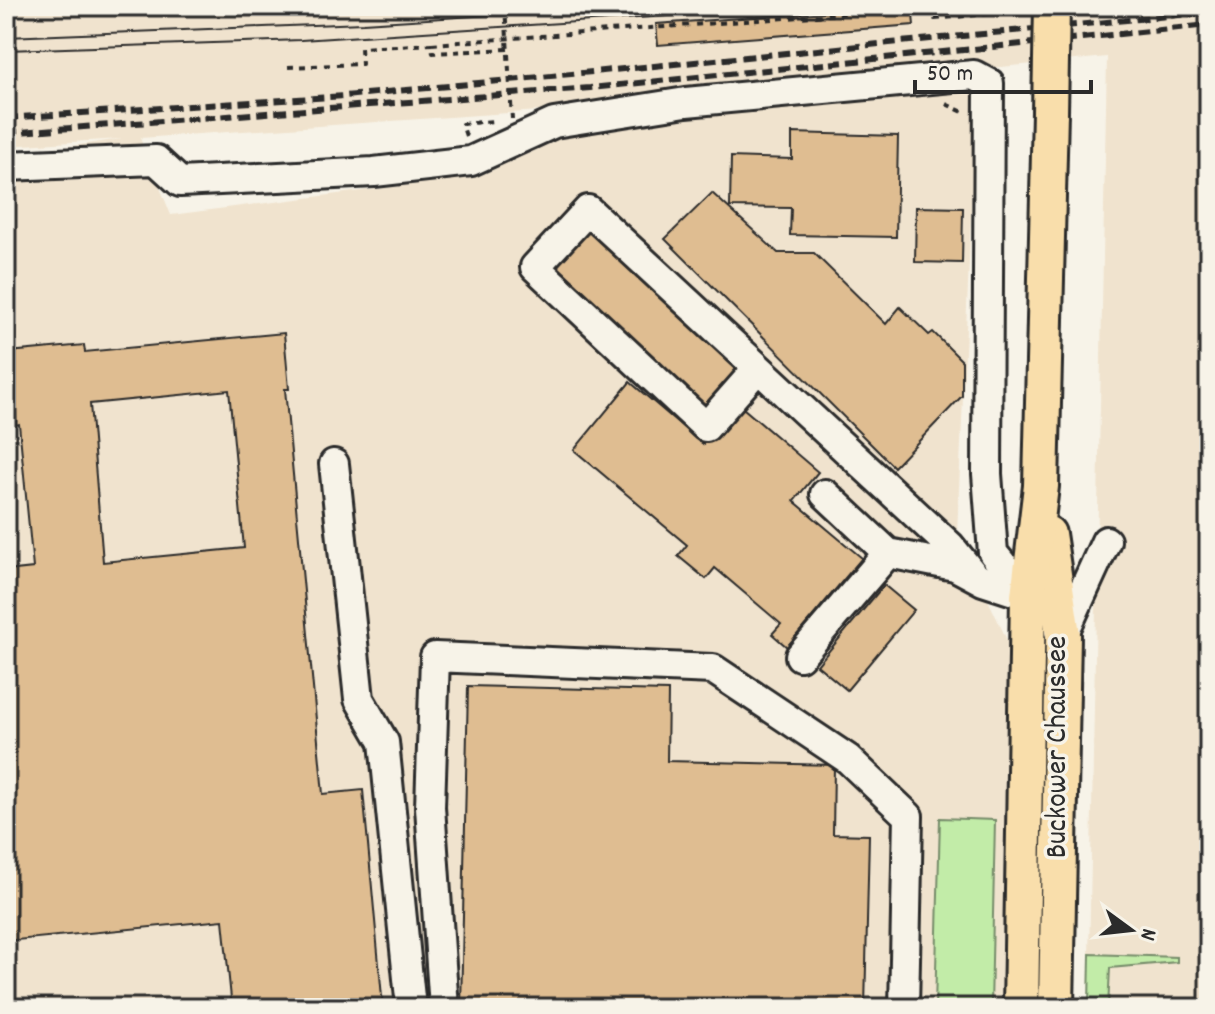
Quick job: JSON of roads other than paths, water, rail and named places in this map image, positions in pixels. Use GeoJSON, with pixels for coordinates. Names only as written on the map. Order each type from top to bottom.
{"type":"FeatureCollection","features":[{"type":"Feature","properties":{"kind":"main road","name":"Buckower Chaussee"},"geometry":{"type":"LineString","coordinates":[[1021,1008],[1028,596],[1041,486],[1052,6]]}},
{"type":"Feature","properties":{"kind":"main road","name":"Buckower Chaussee"},"geometry":{"type":"LineString","coordinates":[[1041,486],[1063,635],[1056,1008]]}},
{"type":"Feature","properties":{"kind":"lane"},"geometry":{"type":"LineString","coordinates":[[6,166],[156,160],[180,182],[374,172],[471,161],[554,123],[686,102],[974,75],[989,83],[987,474],[993,553],[1063,635],[1106,541]]}},
{"type":"Feature","properties":{"kind":"lane"},"geometry":{"type":"LineString","coordinates":[[758,368],[706,427],[535,267],[588,210],[950,546],[971,572],[983,581],[1028,596]]}},
{"type":"Feature","properties":{"kind":"lane"},"geometry":{"type":"LineString","coordinates":[[334,464],[359,699],[384,742],[411,1008]]}},
{"type":"Feature","properties":{"kind":"lane"},"geometry":{"type":"LineString","coordinates":[[825,494],[888,553],[971,572]]}},
{"type":"Feature","properties":{"kind":"lane"},"geometry":{"type":"LineString","coordinates":[[800,656],[888,553]]}},
{"type":"Feature","properties":{"kind":"lane"},"geometry":{"type":"LineString","coordinates":[[444,1008],[430,807],[435,657],[713,669],[848,759],[908,816],[904,1008]]}},
{"type":"Feature","properties":{"kind":"lane"},"geometry":{"type":"LineString","coordinates":[[1022,933],[1057,936]]}},
{"type":"Feature","properties":{"kind":"tram line"},"geometry":{"type":"LineString","coordinates":[[6,37],[363,23],[633,6]]}},
{"type":"Feature","properties":{"kind":"tram line"},"geometry":{"type":"LineString","coordinates":[[6,50],[301,40],[821,6]]}},
{"type":"Feature","properties":{"kind":"railway"},"geometry":{"type":"LineString","coordinates":[[6,118],[345,96],[1209,12]]}},
{"type":"Feature","properties":{"kind":"railway"},"geometry":{"type":"LineString","coordinates":[[6,133],[590,88],[1209,25]]}}]}
